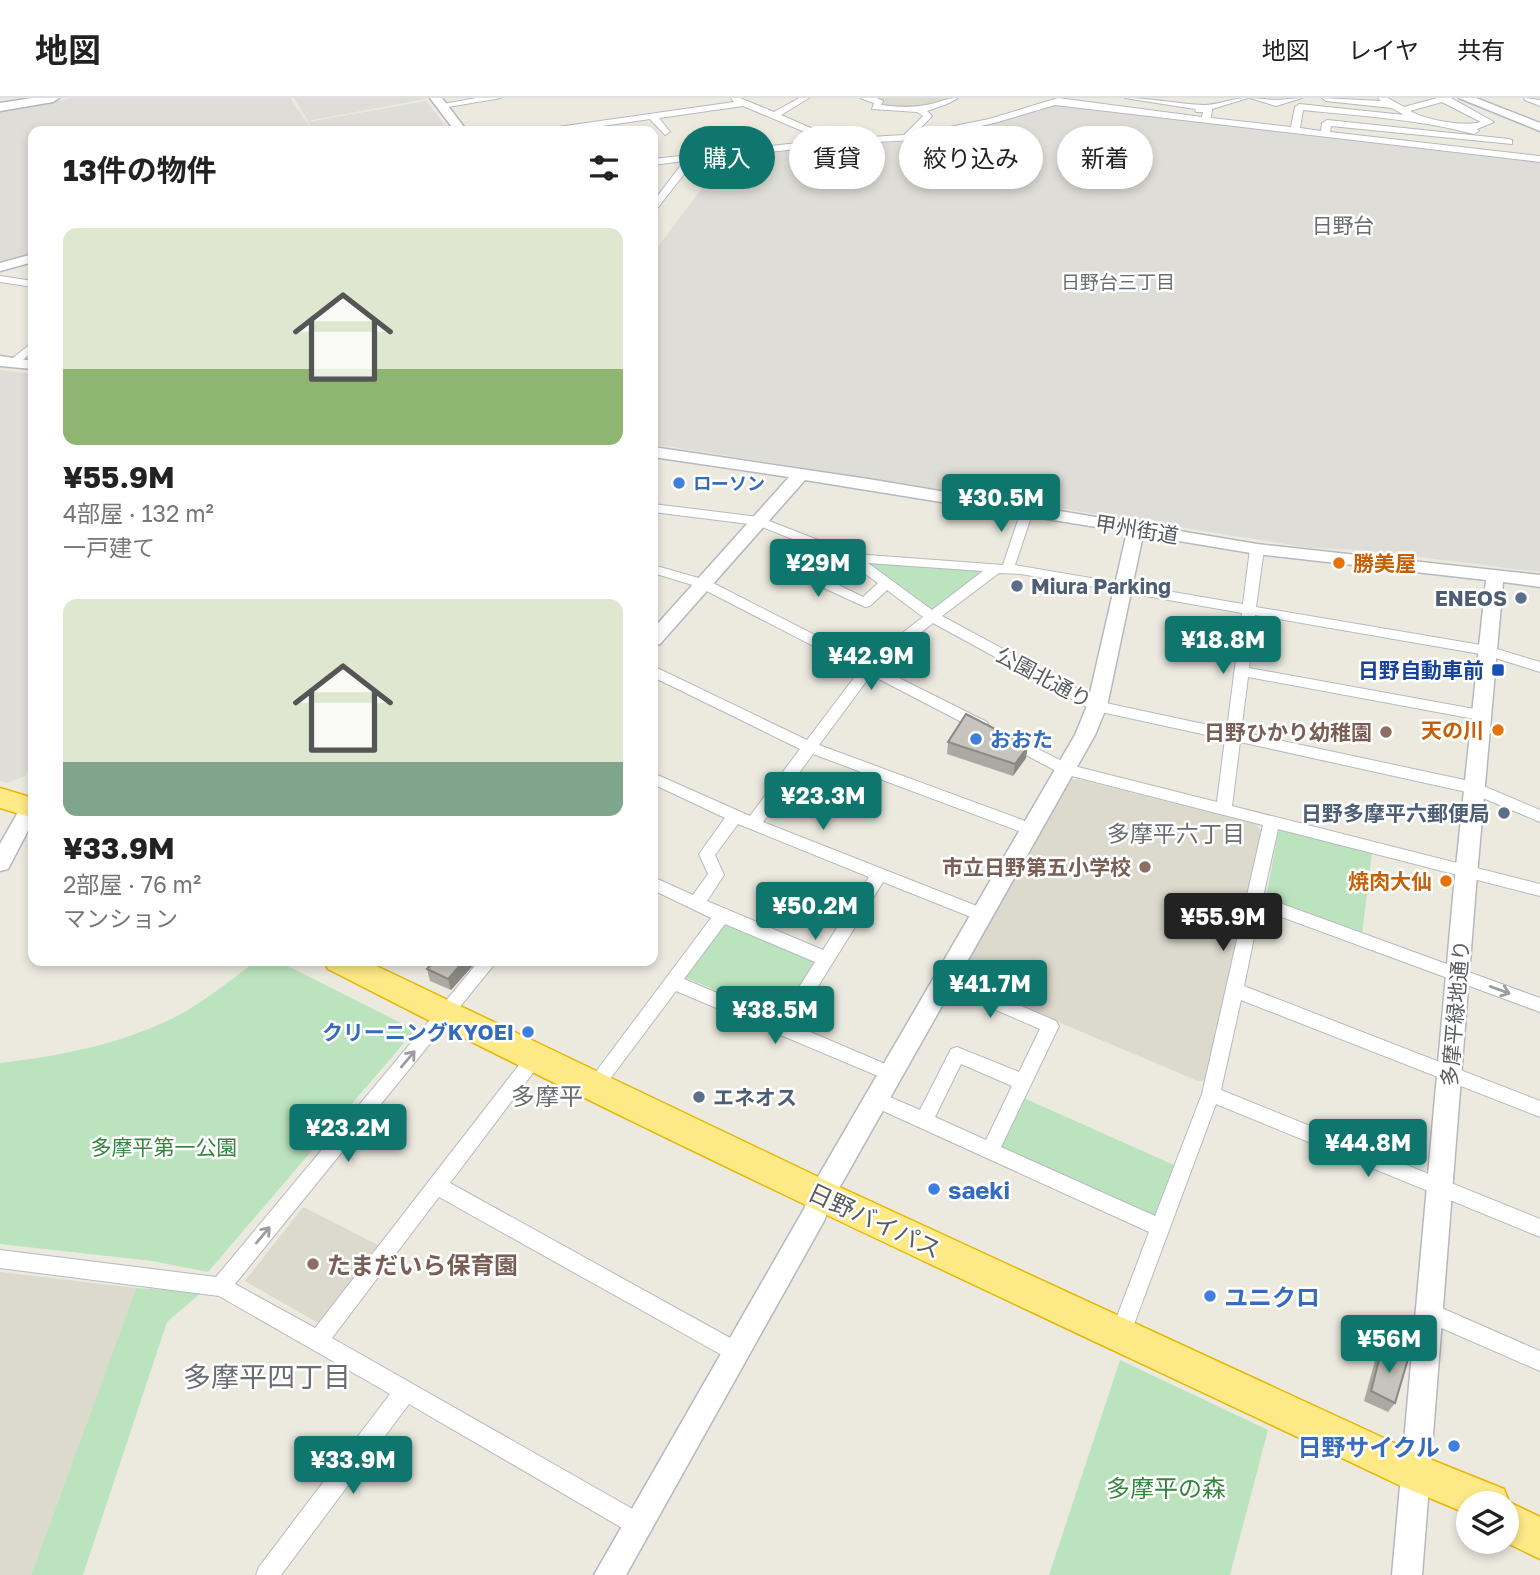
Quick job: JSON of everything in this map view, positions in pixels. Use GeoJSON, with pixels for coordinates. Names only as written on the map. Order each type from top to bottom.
{"type":"FeatureCollection","features":[{"type":"Feature","properties":{"kind":"highway"},"geometry":{"type":"LineString","coordinates":[[0,798],[28,805]]}},
{"type":"Feature","properties":{"kind":"highway","name":"日野バイパス"},"geometry":{"type":"LineString","coordinates":[[349,966],[445,1015],[821,1195],[1461,1491]]}},
{"type":"Feature","properties":{"kind":"highway","name":"日野バイパス"},"geometry":{"type":"LineString","coordinates":[[1415,1472],[1456,1494]]}},
{"type":"Feature","properties":{"kind":"highway"},"geometry":{"type":"LineString","coordinates":[[1519,1515],[1540,1524]]}},
{"type":"Feature","properties":{"kind":"highway"},"geometry":{"type":"LineString","coordinates":[[1519,1528],[1540,1539]]}},
{"type":"Feature","properties":{"kind":"street"},"geometry":{"type":"LineString","coordinates":[[0,107],[53,98]]}},
{"type":"Feature","properties":{"kind":"street"},"geometry":{"type":"LineString","coordinates":[[439,102],[497,98]]}},
{"type":"Feature","properties":{"kind":"street"},"geometry":{"type":"LineString","coordinates":[[775,115],[805,98]]}},
{"type":"Feature","properties":{"kind":"street"},"geometry":{"type":"LineString","coordinates":[[864,98],[879,101],[875,107],[920,110],[954,98]]}},
{"type":"Feature","properties":{"kind":"street"},"geometry":{"type":"LineString","coordinates":[[969,126],[1068,98]]}},
{"type":"Feature","properties":{"kind":"street"},"geometry":{"type":"LineString","coordinates":[[1129,98],[1208,108]]}},
{"type":"Feature","properties":{"kind":"street"},"geometry":{"type":"LineString","coordinates":[[1178,116],[1239,98],[1235,123]]}},
{"type":"Feature","properties":{"kind":"street"},"geometry":{"type":"LineString","coordinates":[[1254,98],[1418,119],[1468,129],[1540,151]]}},
{"type":"Feature","properties":{"kind":"street"},"geometry":{"type":"LineString","coordinates":[[1326,98],[1393,105]]}},
{"type":"Feature","properties":{"kind":"street"},"geometry":{"type":"LineString","coordinates":[[1382,98],[1418,119]]}},
{"type":"Feature","properties":{"kind":"street"},"geometry":{"type":"LineString","coordinates":[[1465,98],[1538,124]]}},
{"type":"Feature","properties":{"kind":"street"},"geometry":{"type":"LineString","coordinates":[[1528,98],[1540,103]]}},
{"type":"Feature","properties":{"kind":"street"},"geometry":{"type":"LineString","coordinates":[[1403,110],[1445,99],[1489,122],[1468,129]]}},
{"type":"Feature","properties":{"kind":"street"},"geometry":{"type":"LineString","coordinates":[[587,126],[653,117],[739,100],[800,126]]}},
{"type":"Feature","properties":{"kind":"street"},"geometry":{"type":"LineString","coordinates":[[439,102],[457,126]]}},
{"type":"Feature","properties":{"kind":"street"},"geometry":{"type":"LineString","coordinates":[[1055,102],[1540,159]]}},
{"type":"Feature","properties":{"kind":"street"},"geometry":{"type":"LineString","coordinates":[[1266,127],[1270,102]]}},
{"type":"Feature","properties":{"kind":"street"},"geometry":{"type":"LineString","coordinates":[[1295,102],[1327,123],[1357,137]]}},
{"type":"Feature","properties":{"kind":"street"},"geometry":{"type":"LineString","coordinates":[[1295,102],[1295,130]]}},
{"type":"Feature","properties":{"kind":"street"},"geometry":{"type":"LineString","coordinates":[[1206,120],[1208,108]]}},
{"type":"Feature","properties":{"kind":"street"},"geometry":{"type":"LineString","coordinates":[[918,126],[928,116],[920,110]]}},
{"type":"Feature","properties":{"kind":"street"},"geometry":{"type":"LineString","coordinates":[[653,117],[665,132]]}},
{"type":"Feature","properties":{"kind":"street"},"geometry":{"type":"LineString","coordinates":[[1327,123],[1508,142]]}},
{"type":"Feature","properties":{"kind":"street"},"geometry":{"type":"LineString","coordinates":[[1325,134],[1327,123]]}},
{"type":"Feature","properties":{"kind":"street"},"geometry":{"type":"LineString","coordinates":[[1483,139],[1484,152]]}},
{"type":"Feature","properties":{"kind":"street"},"geometry":{"type":"LineString","coordinates":[[658,162],[679,160]]}},
{"type":"Feature","properties":{"kind":"street"},"geometry":{"type":"LineString","coordinates":[[658,202],[679,174]]}},
{"type":"Feature","properties":{"kind":"street"},"geometry":{"type":"LineString","coordinates":[[0,267],[28,259]]}},
{"type":"Feature","properties":{"kind":"street"},"geometry":{"type":"LineString","coordinates":[[0,279],[28,283]]}},
{"type":"Feature","properties":{"kind":"street"},"geometry":{"type":"LineString","coordinates":[[6,362],[28,348]]}},
{"type":"Feature","properties":{"kind":"street"},"geometry":{"type":"LineString","coordinates":[[6,362],[28,364]]}},
{"type":"Feature","properties":{"kind":"street","name":"甲州街道"},"geometry":{"type":"LineString","coordinates":[[658,453],[1257,550],[1540,581]]}},
{"type":"Feature","properties":{"kind":"street"},"geometry":{"type":"LineString","coordinates":[[658,635],[801,474]]}},
{"type":"Feature","properties":{"kind":"street","name":"公園北通り"},"geometry":{"type":"LineString","coordinates":[[658,509],[760,521],[852,558],[933,617],[1097,706],[1474,788],[1540,816]]}},
{"type":"Feature","properties":{"kind":"street"},"geometry":{"type":"LineString","coordinates":[[753,824],[868,667],[1002,568],[1027,511]]}},
{"type":"Feature","properties":{"kind":"street"},"geometry":{"type":"LineString","coordinates":[[609,1575],[815,1213],[821,1195],[1085,735],[1097,706],[1136,529]]}},
{"type":"Feature","properties":{"kind":"street"},"geometry":{"type":"LineString","coordinates":[[829,549],[803,573],[865,603],[886,583]]}},
{"type":"Feature","properties":{"kind":"street"},"geometry":{"type":"LineString","coordinates":[[1224,808],[1257,550]]}},
{"type":"Feature","properties":{"kind":"street"},"geometry":{"type":"LineString","coordinates":[[852,558],[1002,568],[1123,587],[1487,651],[1540,667]]}},
{"type":"Feature","properties":{"kind":"street"},"geometry":{"type":"LineString","coordinates":[[658,570],[704,584],[1065,769],[1540,890]]}},
{"type":"Feature","properties":{"kind":"street","name":"多摩平緑地通り"},"geometry":{"type":"LineString","coordinates":[[1407,1575],[1466,871],[1495,576]]}},
{"type":"Feature","properties":{"kind":"street"},"geometry":{"type":"LineString","coordinates":[[1241,671],[1480,715]]}},
{"type":"Feature","properties":{"kind":"street"},"geometry":{"type":"LineString","coordinates":[[658,672],[808,747],[1030,829]]}},
{"type":"Feature","properties":{"kind":"street"},"geometry":{"type":"LineString","coordinates":[[658,780],[753,824],[981,915]]}},
{"type":"Feature","properties":{"kind":"street"},"geometry":{"type":"LineString","coordinates":[[0,863],[28,813]]}},
{"type":"Feature","properties":{"kind":"street"},"geometry":{"type":"LineString","coordinates":[[696,904],[716,875],[707,854],[735,816]]}},
{"type":"Feature","properties":{"kind":"street"},"geometry":{"type":"LineString","coordinates":[[1120,1335],[1211,1094],[1272,820]]}},
{"type":"Feature","properties":{"kind":"street"},"geometry":{"type":"LineString","coordinates":[[783,1028],[879,875]]}},
{"type":"Feature","properties":{"kind":"street"},"geometry":{"type":"LineString","coordinates":[[658,885],[826,960]]}},
{"type":"Feature","properties":{"kind":"street"},"geometry":{"type":"LineString","coordinates":[[1254,900],[1540,1005]]}},
{"type":"Feature","properties":{"kind":"street"},"geometry":{"type":"LineString","coordinates":[[595,1086],[722,916]]}},
{"type":"Feature","properties":{"kind":"street"},"geometry":{"type":"LineString","coordinates":[[220,1287],[485,966]]}},
{"type":"Feature","properties":{"kind":"street"},"geometry":{"type":"LineString","coordinates":[[944,980],[1050,1026],[990,1151]]}},
{"type":"Feature","properties":{"kind":"street"},"geometry":{"type":"LineString","coordinates":[[674,982],[891,1074]]}},
{"type":"Feature","properties":{"kind":"street"},"geometry":{"type":"LineString","coordinates":[[1234,990],[1540,1109]]}},
{"type":"Feature","properties":{"kind":"street"},"geometry":{"type":"LineString","coordinates":[[923,1121],[957,1054],[1023,1082]]}},
{"type":"Feature","properties":{"kind":"street"},"geometry":{"type":"LineString","coordinates":[[318,1340],[535,1057]]}},
{"type":"Feature","properties":{"kind":"street"},"geometry":{"type":"LineString","coordinates":[[1211,1094],[1540,1228]]}},
{"type":"Feature","properties":{"kind":"street"},"geometry":{"type":"LineString","coordinates":[[876,1099],[1161,1228]]}},
{"type":"Feature","properties":{"kind":"street"},"geometry":{"type":"LineString","coordinates":[[438,1186],[736,1352]]}},
{"type":"Feature","properties":{"kind":"street"},"geometry":{"type":"LineString","coordinates":[[0,1259],[146,1275],[220,1287],[318,1340],[637,1524]]}},
{"type":"Feature","properties":{"kind":"street"},"geometry":{"type":"LineString","coordinates":[[1428,1312],[1540,1361]]}},
{"type":"Feature","properties":{"kind":"street"},"geometry":{"type":"LineString","coordinates":[[267,1575],[405,1392]]}},
{"type":"Feature","properties":{"kind":"shaded area"},"geometry":{"type":"Polygon","coordinates":[[[74,98],[290,98],[310,126],[28,126],[28,256],[0,264],[0,111],[74,98]]]}},
{"type":"Feature","properties":{"kind":"shaded area"},"geometry":{"type":"Polygon","coordinates":[[[294,98],[424,98],[425,99],[308,121],[294,98]]]}},
{"type":"Feature","properties":{"kind":"shaded area"},"geometry":{"type":"Polygon","coordinates":[[[871,98],[948,98],[940,103],[913,110],[879,106],[883,100],[871,98]]]}},
{"type":"Feature","properties":{"kind":"shaded area"},"geometry":{"type":"Polygon","coordinates":[[[426,101],[446,126],[311,126],[308,122],[426,101]]]}},
{"type":"Feature","properties":{"kind":"shaded area"},"geometry":{"type":"Polygon","coordinates":[[[1057,104],[1540,161],[1540,572],[1362,550],[1311,548],[658,445],[658,246],[702,189],[775,189],[775,152],[789,150],[789,189],[885,189],[885,143],[899,143],[899,189],[1043,189],[1043,126],[977,126],[1057,104]]]}},
{"type":"Feature","properties":{"kind":"shaded area"},"geometry":{"type":"Polygon","coordinates":[[[0,370],[28,373],[28,771],[25,776],[7,783],[0,781],[0,370]]]}},
{"type":"Feature","properties":{"kind":"shaded area"},"geometry":{"type":"Polygon","coordinates":[[[1077,779],[1256,824],[1262,832],[1208,1080],[1198,1081],[954,978],[1068,781],[1077,779]]]}},
{"type":"Feature","properties":{"kind":"shaded area","name":"たまだいら保育園"},"geometry":{"type":"Polygon","coordinates":[[[303,1207],[380,1246],[320,1324],[245,1281],[303,1207]]]}},
{"type":"Feature","properties":{"kind":"shaded area"},"geometry":{"type":"Polygon","coordinates":[[[0,1272],[136,1288],[31,1575],[0,1575],[0,1272]]]}},
{"type":"Feature","properties":{"kind":"green space"},"geometry":{"type":"Polygon","coordinates":[[[863,561],[983,570],[932,610],[863,561]]]}},
{"type":"Feature","properties":{"kind":"green space"},"geometry":{"type":"Polygon","coordinates":[[[1279,828],[1372,853],[1362,935],[1265,903],[1279,828]]]}},
{"type":"Feature","properties":{"kind":"green space"},"geometry":{"type":"Polygon","coordinates":[[[724,923],[815,962],[778,1017],[684,977],[724,923]]]}},
{"type":"Feature","properties":{"kind":"green space","name":"多摩平第一公園"},"geometry":{"type":"Polygon","coordinates":[[[249,966],[288,966],[415,1030],[208,1272],[152,1261],[0,1244],[0,1063],[85,1049],[126,1037],[167,1021],[213,994],[249,966]]]}},
{"type":"Feature","properties":{"kind":"green space"},"geometry":{"type":"Polygon","coordinates":[[[1017,1095],[1183,1169],[1161,1228],[990,1151],[1017,1095]]]}},
{"type":"Feature","properties":{"kind":"green space"},"geometry":{"type":"Polygon","coordinates":[[[136,1288],[202,1292],[167,1322],[83,1575],[31,1575],[136,1288]]]}},
{"type":"Feature","properties":{"kind":"green space","name":"多摩平の森"},"geometry":{"type":"Polygon","coordinates":[[[1120,1360],[1268,1430],[1230,1575],[1049,1575],[1120,1360]]]}},
{"type":"Feature","properties":{"kind":"building"},"geometry":{"type":"Polygon","coordinates":[[[966,714],[1028,746],[1015,764],[948,742],[966,714]]]}},
{"type":"Feature","properties":{"kind":"building"},"geometry":{"type":"Polygon","coordinates":[[[430,966],[460,966],[448,979],[427,969],[430,966]]]}},
{"type":"Feature","properties":{"kind":"building"},"geometry":{"type":"Polygon","coordinates":[[[1382,1348],[1408,1359],[1395,1403],[1371,1391],[1382,1348]]]}},
{"type":"Feature","properties":{"kind":"place","name":"ローソン"},"geometry":{"type":"Point","coordinates":[679,483]}},
{"type":"Feature","properties":{"kind":"place","name":"勝美屋"},"geometry":{"type":"Point","coordinates":[1339,563]}},
{"type":"Feature","properties":{"kind":"place","name":"Miura Parking"},"geometry":{"type":"Point","coordinates":[1017,586]}},
{"type":"Feature","properties":{"kind":"place","name":"ENEOS"},"geometry":{"type":"Point","coordinates":[1521,598]}},
{"type":"Feature","properties":{"kind":"place","name":"日野自動車前"},"geometry":{"type":"Point","coordinates":[1498,670]}},
{"type":"Feature","properties":{"kind":"place","name":"天の川"},"geometry":{"type":"Point","coordinates":[1498,730]}},
{"type":"Feature","properties":{"kind":"place","name":"日野ひかり幼稚園"},"geometry":{"type":"Point","coordinates":[1386,732]}},
{"type":"Feature","properties":{"kind":"place","name":"おおた"},"geometry":{"type":"Point","coordinates":[976,739]}},
{"type":"Feature","properties":{"kind":"place","name":"日野多摩平六郵便局"},"geometry":{"type":"Point","coordinates":[1504,813]}},
{"type":"Feature","properties":{"kind":"place","name":"市立日野第五小学校"},"geometry":{"type":"Point","coordinates":[1145,867]}},
{"type":"Feature","properties":{"kind":"place","name":"焼肉大仙"},"geometry":{"type":"Point","coordinates":[1446,881]}},
{"type":"Feature","properties":{"kind":"place","name":"クリーニングKYOEI"},"geometry":{"type":"Point","coordinates":[528,1032]}},
{"type":"Feature","properties":{"kind":"place","name":"エネオス"},"geometry":{"type":"Point","coordinates":[699,1097]}},
{"type":"Feature","properties":{"kind":"place","name":"saeki"},"geometry":{"type":"Point","coordinates":[934,1189]}},
{"type":"Feature","properties":{"kind":"place","name":"たまだいら保育園"},"geometry":{"type":"Point","coordinates":[313,1264]}},
{"type":"Feature","properties":{"kind":"place","name":"ユニクロ"},"geometry":{"type":"Point","coordinates":[1210,1296]}},
{"type":"Feature","properties":{"kind":"place","name":"日野サイクル"},"geometry":{"type":"Point","coordinates":[1454,1446]}},
{"type":"Feature","properties":{"kind":"district","name":"日野台"},"geometry":{"type":"Point","coordinates":[1343,225]}},
{"type":"Feature","properties":{"kind":"district","name":"日野台三丁目"},"geometry":{"type":"Point","coordinates":[1118,281]}},
{"type":"Feature","properties":{"kind":"district","name":"多摩平六丁目"},"geometry":{"type":"Point","coordinates":[1176,833]}},
{"type":"Feature","properties":{"kind":"district","name":"多摩平"},"geometry":{"type":"Point","coordinates":[547,1095]}},
{"type":"Feature","properties":{"kind":"district","name":"多摩平四丁目"},"geometry":{"type":"Point","coordinates":[267,1376]}}]}
